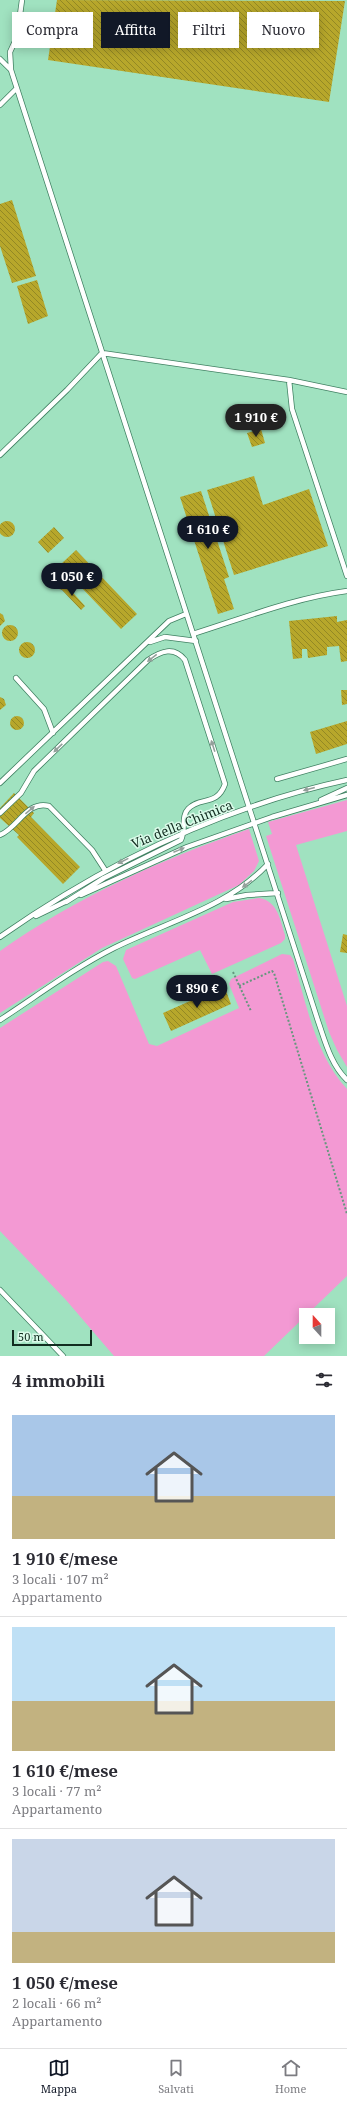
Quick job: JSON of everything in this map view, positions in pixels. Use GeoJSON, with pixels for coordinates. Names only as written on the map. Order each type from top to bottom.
{"type":"FeatureCollection","features":[{"type":"Feature","properties":{"kind":"lane"},"geometry":{"type":"LineString","coordinates":[[22,0],[18,37],[10,52],[11,70],[16,89],[330,1053],[342,1076],[347,1080]]}},
{"type":"Feature","properties":{"kind":"lane"},"geometry":{"type":"LineString","coordinates":[[0,59],[11,70]]}},
{"type":"Feature","properties":{"kind":"lane"},"geometry":{"type":"LineString","coordinates":[[0,105],[16,89]]}},
{"type":"Feature","properties":{"kind":"lane"},"geometry":{"type":"LineString","coordinates":[[102,353],[289,380],[347,392]]}},
{"type":"Feature","properties":{"kind":"lane"},"geometry":{"type":"LineString","coordinates":[[0,456],[68,390],[102,353]]}},
{"type":"Feature","properties":{"kind":"lane"},"geometry":{"type":"LineString","coordinates":[[289,380],[292,409],[347,576]]}},
{"type":"Feature","properties":{"kind":"lane"},"geometry":{"type":"LineString","coordinates":[[193,634],[290,603],[323,594],[347,591]]}},
{"type":"Feature","properties":{"kind":"lane"},"geometry":{"type":"LineString","coordinates":[[0,783],[170,620],[186,614]]}},
{"type":"Feature","properties":{"kind":"lane"},"geometry":{"type":"LineString","coordinates":[[145,644],[166,637],[196,641]]}},
{"type":"Feature","properties":{"kind":"lane"},"geometry":{"type":"LineString","coordinates":[[0,813],[21,793],[34,772],[148,660],[159,653],[170,650],[176,652],[185,660],[225,784],[220,795],[188,808],[184,814],[184,833],[181,840],[104,878],[66,902]]}},
{"type":"Feature","properties":{"kind":"lane"},"geometry":{"type":"LineString","coordinates":[[16,678],[44,709],[53,733]]}},
{"type":"Feature","properties":{"kind":"lane"},"geometry":{"type":"LineString","coordinates":[[277,779],[347,759]]}},
{"type":"Feature","properties":{"kind":"lane","name":"Via della Chimica"},"geometry":{"type":"LineString","coordinates":[[0,937],[16,925],[105,870],[184,833],[250,808],[299,792],[347,780]]}},
{"type":"Feature","properties":{"kind":"lane"},"geometry":{"type":"LineString","coordinates":[[314,804],[347,788]]}},
{"type":"Feature","properties":{"kind":"lane","name":"Via della Chimica"},"geometry":{"type":"LineString","coordinates":[[16,925],[169,854],[255,823],[314,804],[347,796]]}},
{"type":"Feature","properties":{"kind":"lane"},"geometry":{"type":"LineString","coordinates":[[0,835],[6,832],[34,806],[44,804],[49,806],[92,850],[105,870]]}},
{"type":"Feature","properties":{"kind":"lane"},"geometry":{"type":"LineString","coordinates":[[0,1020],[114,948],[223,900],[248,883],[268,864]]}},
{"type":"Feature","properties":{"kind":"lane"},"geometry":{"type":"LineString","coordinates":[[223,900],[247,895],[278,893]]}},
{"type":"Feature","properties":{"kind":"lane"},"geometry":{"type":"LineString","coordinates":[[0,1290],[62,1356]]}},
{"type":"Feature","properties":{"kind":"path"},"geometry":{"type":"LineString","coordinates":[[232,972],[250,1011]]}},
{"type":"Feature","properties":{"kind":"path"},"geometry":{"type":"LineString","coordinates":[[239,986],[273,972],[347,1214]]}},
{"type":"Feature","properties":{"kind":"shaded area"},"geometry":{"type":"Polygon","coordinates":[[[347,800],[347,831],[296,845],[347,1006],[347,1067],[329,1032],[266,836],[272,834],[268,822],[347,800]]]}},
{"type":"Feature","properties":{"kind":"shaded area"},"geometry":{"type":"Polygon","coordinates":[[[249,829],[259,861],[254,871],[239,885],[102,948],[0,1013],[0,951],[58,914],[120,881],[184,853],[249,829]]]}},
{"type":"Feature","properties":{"kind":"shaded area"},"geometry":{"type":"Polygon","coordinates":[[[259,898],[270,903],[280,917],[285,935],[285,939],[281,943],[212,974],[200,950],[135,979],[132,978],[123,959],[126,950],[233,902],[259,898]]]}},
{"type":"Feature","properties":{"kind":"shaded area"},"geometry":{"type":"Polygon","coordinates":[[[282,954],[290,955],[293,959],[307,1010],[319,1044],[336,1075],[347,1089],[347,1276],[314,1308],[299,1308],[299,1322],[264,1356],[114,1356],[66,1300],[0,1231],[0,1028],[103,962],[108,961],[116,966],[149,1044],[157,1046],[239,1008],[229,984],[231,979],[282,954]]]}},
{"type":"Feature","properties":{"kind":"building"},"geometry":{"type":"Polygon","coordinates":[[[57,0],[345,1],[329,102],[48,60],[50,48],[93,48],[93,12],[55,12],[57,0]]]}},
{"type":"Feature","properties":{"kind":"building"},"geometry":{"type":"Polygon","coordinates":[[[12,200],[36,276],[12,283],[0,246],[0,204],[12,200]]]}},
{"type":"Feature","properties":{"kind":"building"},"geometry":{"type":"Polygon","coordinates":[[[37,280],[48,316],[28,324],[17,286],[37,280]]]}},
{"type":"Feature","properties":{"kind":"building"},"geometry":{"type":"Polygon","coordinates":[[[261,429],[265,443],[252,447],[247,433],[261,429]]]}},
{"type":"Feature","properties":{"kind":"building"},"geometry":{"type":"Polygon","coordinates":[[[254,476],[263,505],[309,489],[328,546],[234,575],[207,490],[254,476]]]}},
{"type":"Feature","properties":{"kind":"building"},"geometry":{"type":"Polygon","coordinates":[[[201,491],[229,577],[224,579],[234,609],[218,614],[180,497],[201,491]]]}},
{"type":"Feature","properties":{"kind":"building"},"geometry":{"type":"Polygon","coordinates":[[[4,521],[10,521],[15,526],[13,535],[10,537],[4,537],[-1,532],[-1,526],[4,521]]]}},
{"type":"Feature","properties":{"kind":"building"},"geometry":{"type":"Polygon","coordinates":[[[54,527],[64,538],[48,553],[38,542],[54,527]]]}},
{"type":"Feature","properties":{"kind":"building"},"geometry":{"type":"Polygon","coordinates":[[[76,550],[137,614],[121,629],[60,565],[76,550]]]}},
{"type":"Feature","properties":{"kind":"building"},"geometry":{"type":"Polygon","coordinates":[[[65,584],[85,606],[81,610],[62,590],[59,589],[65,584]]]}},
{"type":"Feature","properties":{"kind":"building"},"geometry":{"type":"Polygon","coordinates":[[[0,613],[3,615],[5,621],[0,626],[0,613]]]}},
{"type":"Feature","properties":{"kind":"building"},"geometry":{"type":"Polygon","coordinates":[[[337,616],[337,622],[347,620],[347,661],[341,662],[339,646],[327,647],[327,655],[308,658],[307,649],[302,649],[302,658],[293,659],[289,621],[337,616]]]}},
{"type":"Feature","properties":{"kind":"building"},"geometry":{"type":"Polygon","coordinates":[[[7,625],[13,625],[18,630],[16,639],[13,641],[7,641],[2,636],[2,630],[7,625]]]}},
{"type":"Feature","properties":{"kind":"building"},"geometry":{"type":"Polygon","coordinates":[[[24,642],[30,642],[35,647],[33,656],[30,658],[24,658],[19,653],[19,647],[24,642]]]}},
{"type":"Feature","properties":{"kind":"building"},"geometry":{"type":"Polygon","coordinates":[[[341,690],[347,690],[347,704],[342,705],[341,690]]]}},
{"type":"Feature","properties":{"kind":"building"},"geometry":{"type":"Polygon","coordinates":[[[0,697],[4,699],[6,705],[0,710],[0,697]]]}},
{"type":"Feature","properties":{"kind":"building"},"geometry":{"type":"Polygon","coordinates":[[[17,716],[22,718],[24,723],[22,728],[17,730],[12,728],[10,723],[12,718],[17,716]]]}},
{"type":"Feature","properties":{"kind":"building"},"geometry":{"type":"Polygon","coordinates":[[[347,721],[347,744],[316,754],[310,732],[347,721]]]}},
{"type":"Feature","properties":{"kind":"building"},"geometry":{"type":"Polygon","coordinates":[[[14,793],[34,813],[31,817],[80,867],[63,884],[17,837],[19,835],[0,818],[0,808],[14,793]]]}},
{"type":"Feature","properties":{"kind":"building"},"geometry":{"type":"Polygon","coordinates":[[[343,934],[347,935],[347,953],[340,952],[343,934]]]}},
{"type":"Feature","properties":{"kind":"building"},"geometry":{"type":"Polygon","coordinates":[[[224,986],[231,1004],[171,1031],[163,1013],[224,986]]]}}]}
